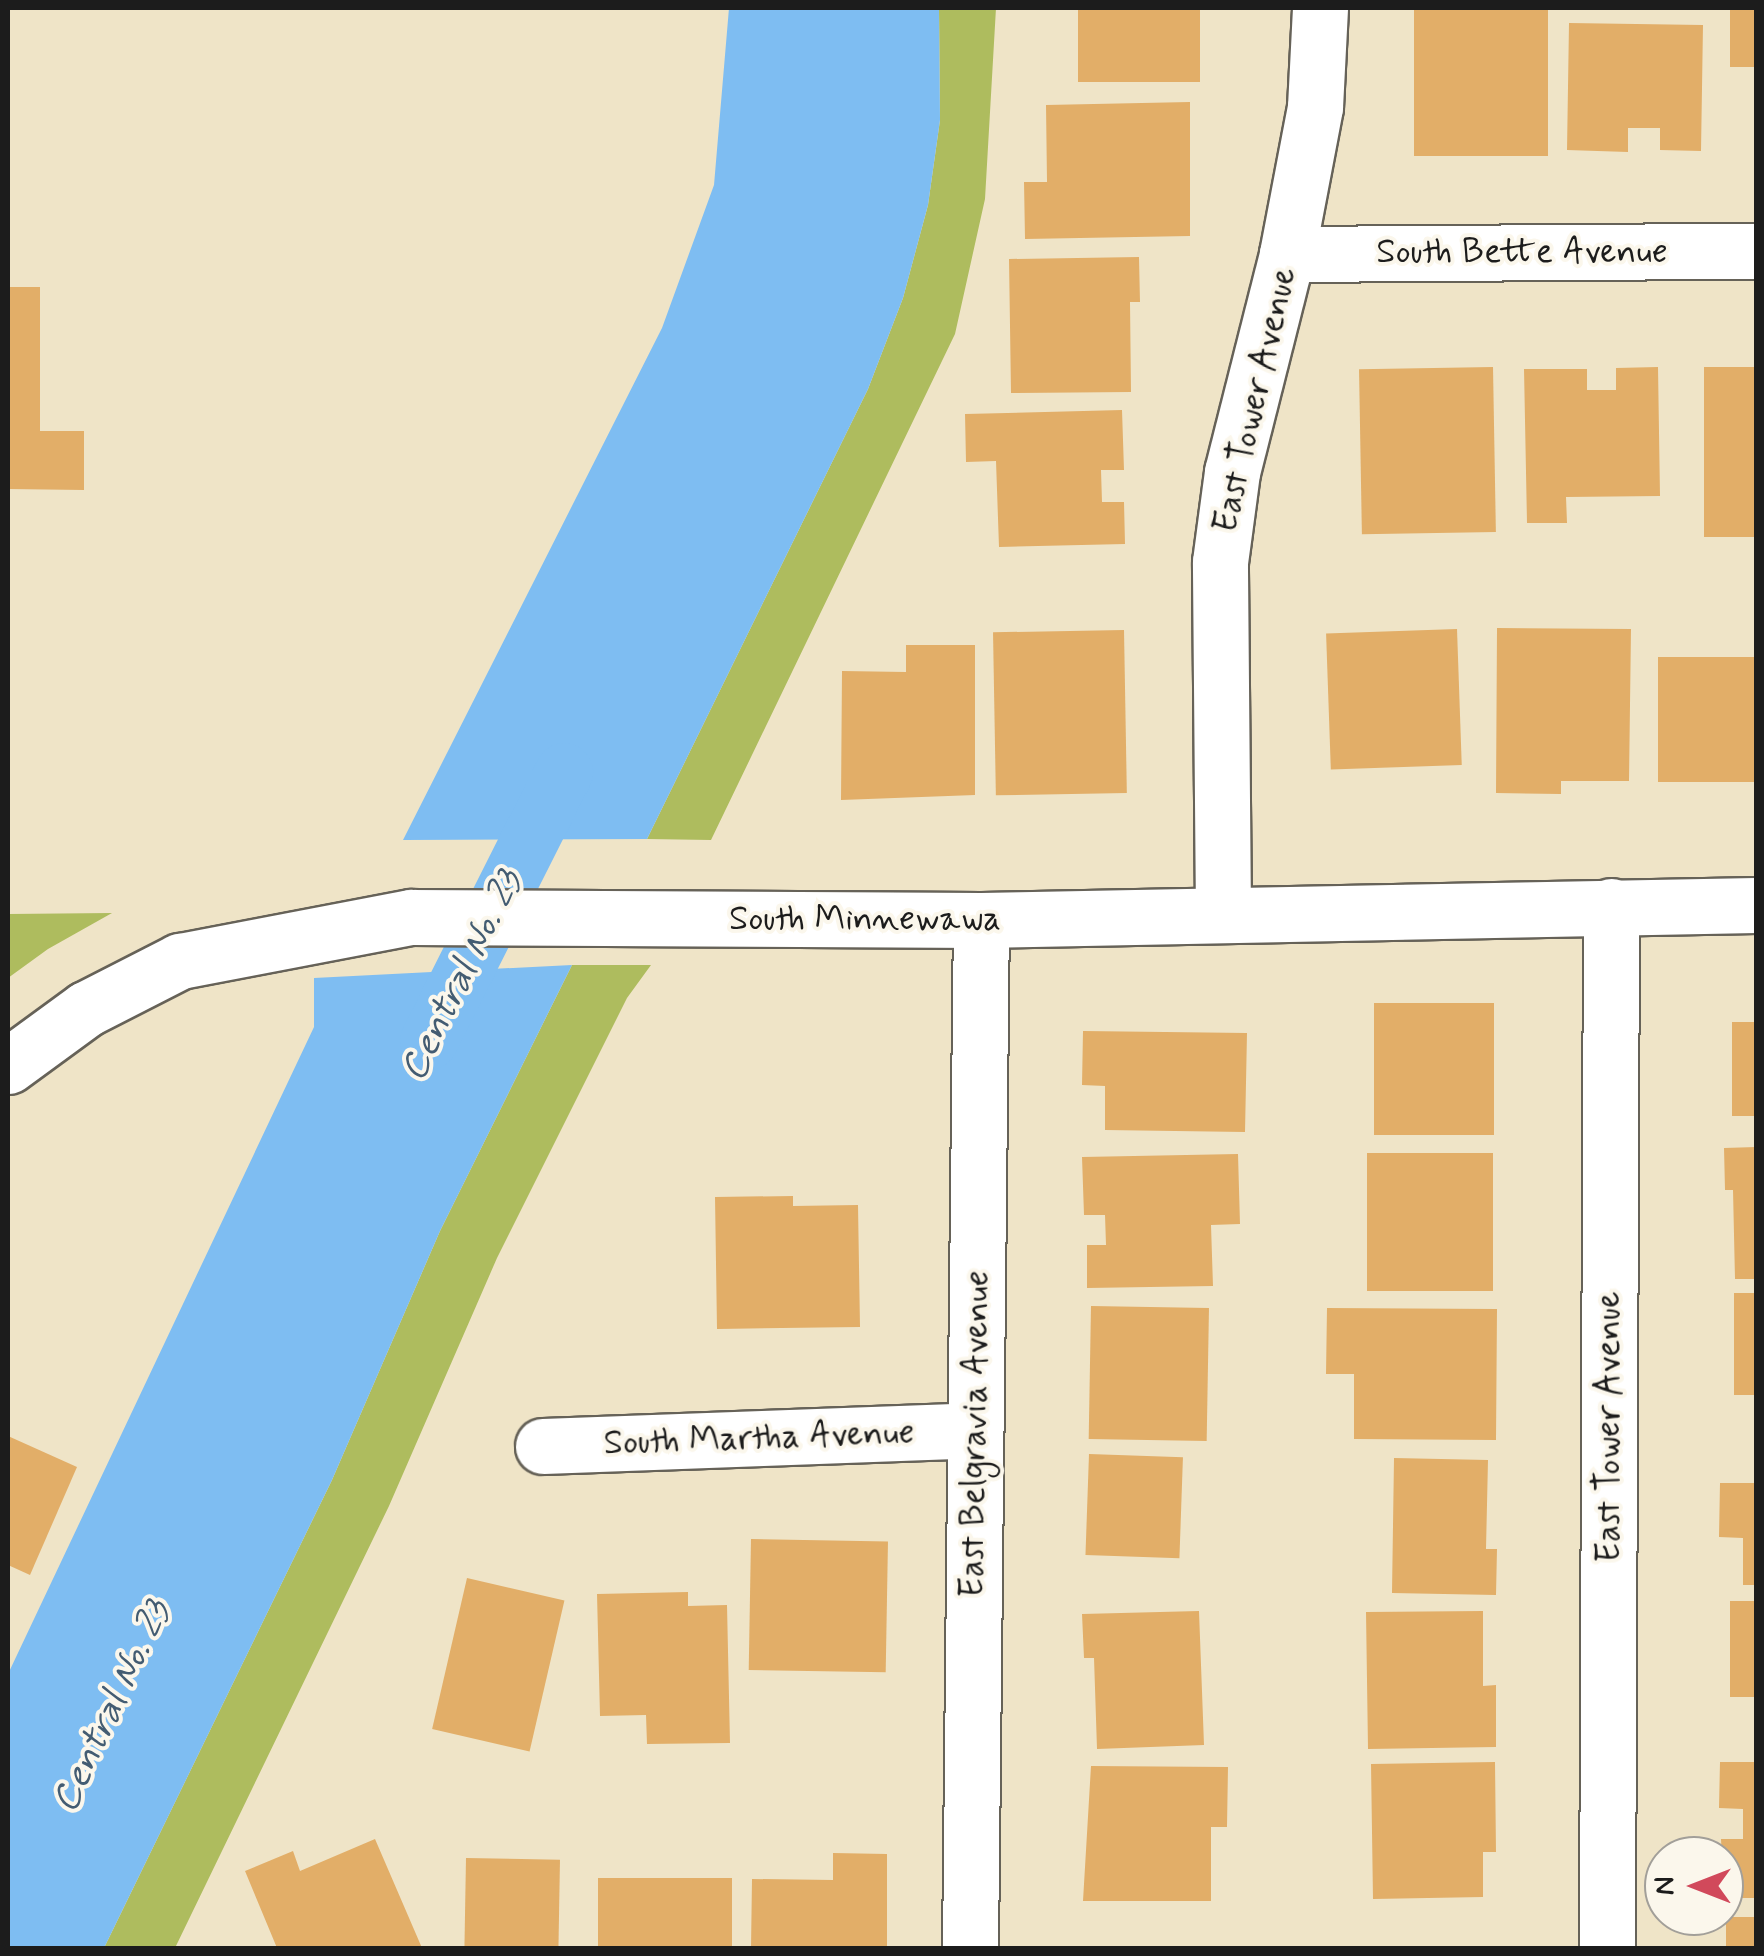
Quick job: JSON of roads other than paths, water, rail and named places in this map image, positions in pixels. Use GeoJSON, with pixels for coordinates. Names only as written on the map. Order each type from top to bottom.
{"type":"FeatureCollection","features":[{"type":"Feature","properties":{"kind":"street","name":"East Tower Avenue"},"geometry":{"type":"LineString","coordinates":[[1224,914],[1220,562],[1232,472],[1288,254],[1315,107],[1320,8]]}},
{"type":"Feature","properties":{"kind":"street","name":"South Bette Avenue"},"geometry":{"type":"LineString","coordinates":[[1288,254],[1756,251]]}},
{"type":"Feature","properties":{"kind":"street","name":"South Minnewawa"},"geometry":{"type":"LineString","coordinates":[[8,1066],[86,1009],[180,961],[411,918],[981,920],[1756,905]]}},
{"type":"Feature","properties":{"kind":"street","name":"East Tower Avenue"},"geometry":{"type":"LineString","coordinates":[[1607,1948],[1611,906]]}},
{"type":"Feature","properties":{"kind":"street","name":"East Belgravia Avenue"},"geometry":{"type":"LineString","coordinates":[[970,1948],[981,920]]}},
{"type":"Feature","properties":{"kind":"street","name":"South Martha Avenue"},"geometry":{"type":"LineString","coordinates":[[543,1446],[976,1430]]}},
{"type":"Feature","properties":{"kind":"water"},"geometry":{"type":"Polygon","coordinates":[[[729,8],[939,8],[940,120],[928,205],[903,298],[868,389],[647,839],[403,840],[662,328],[714,185],[729,8]]]}},
{"type":"Feature","properties":{"kind":"water"},"geometry":{"type":"Polygon","coordinates":[[[572,965],[440,1231],[332,1480],[104,1948],[8,1948],[8,1674],[314,1027],[314,978],[572,965]]]}},
{"type":"Feature","properties":{"kind":"waterway","name":"Central No. 23"},"geometry":{"type":"LineString","coordinates":[[429,1041],[564,772]]}}]}
